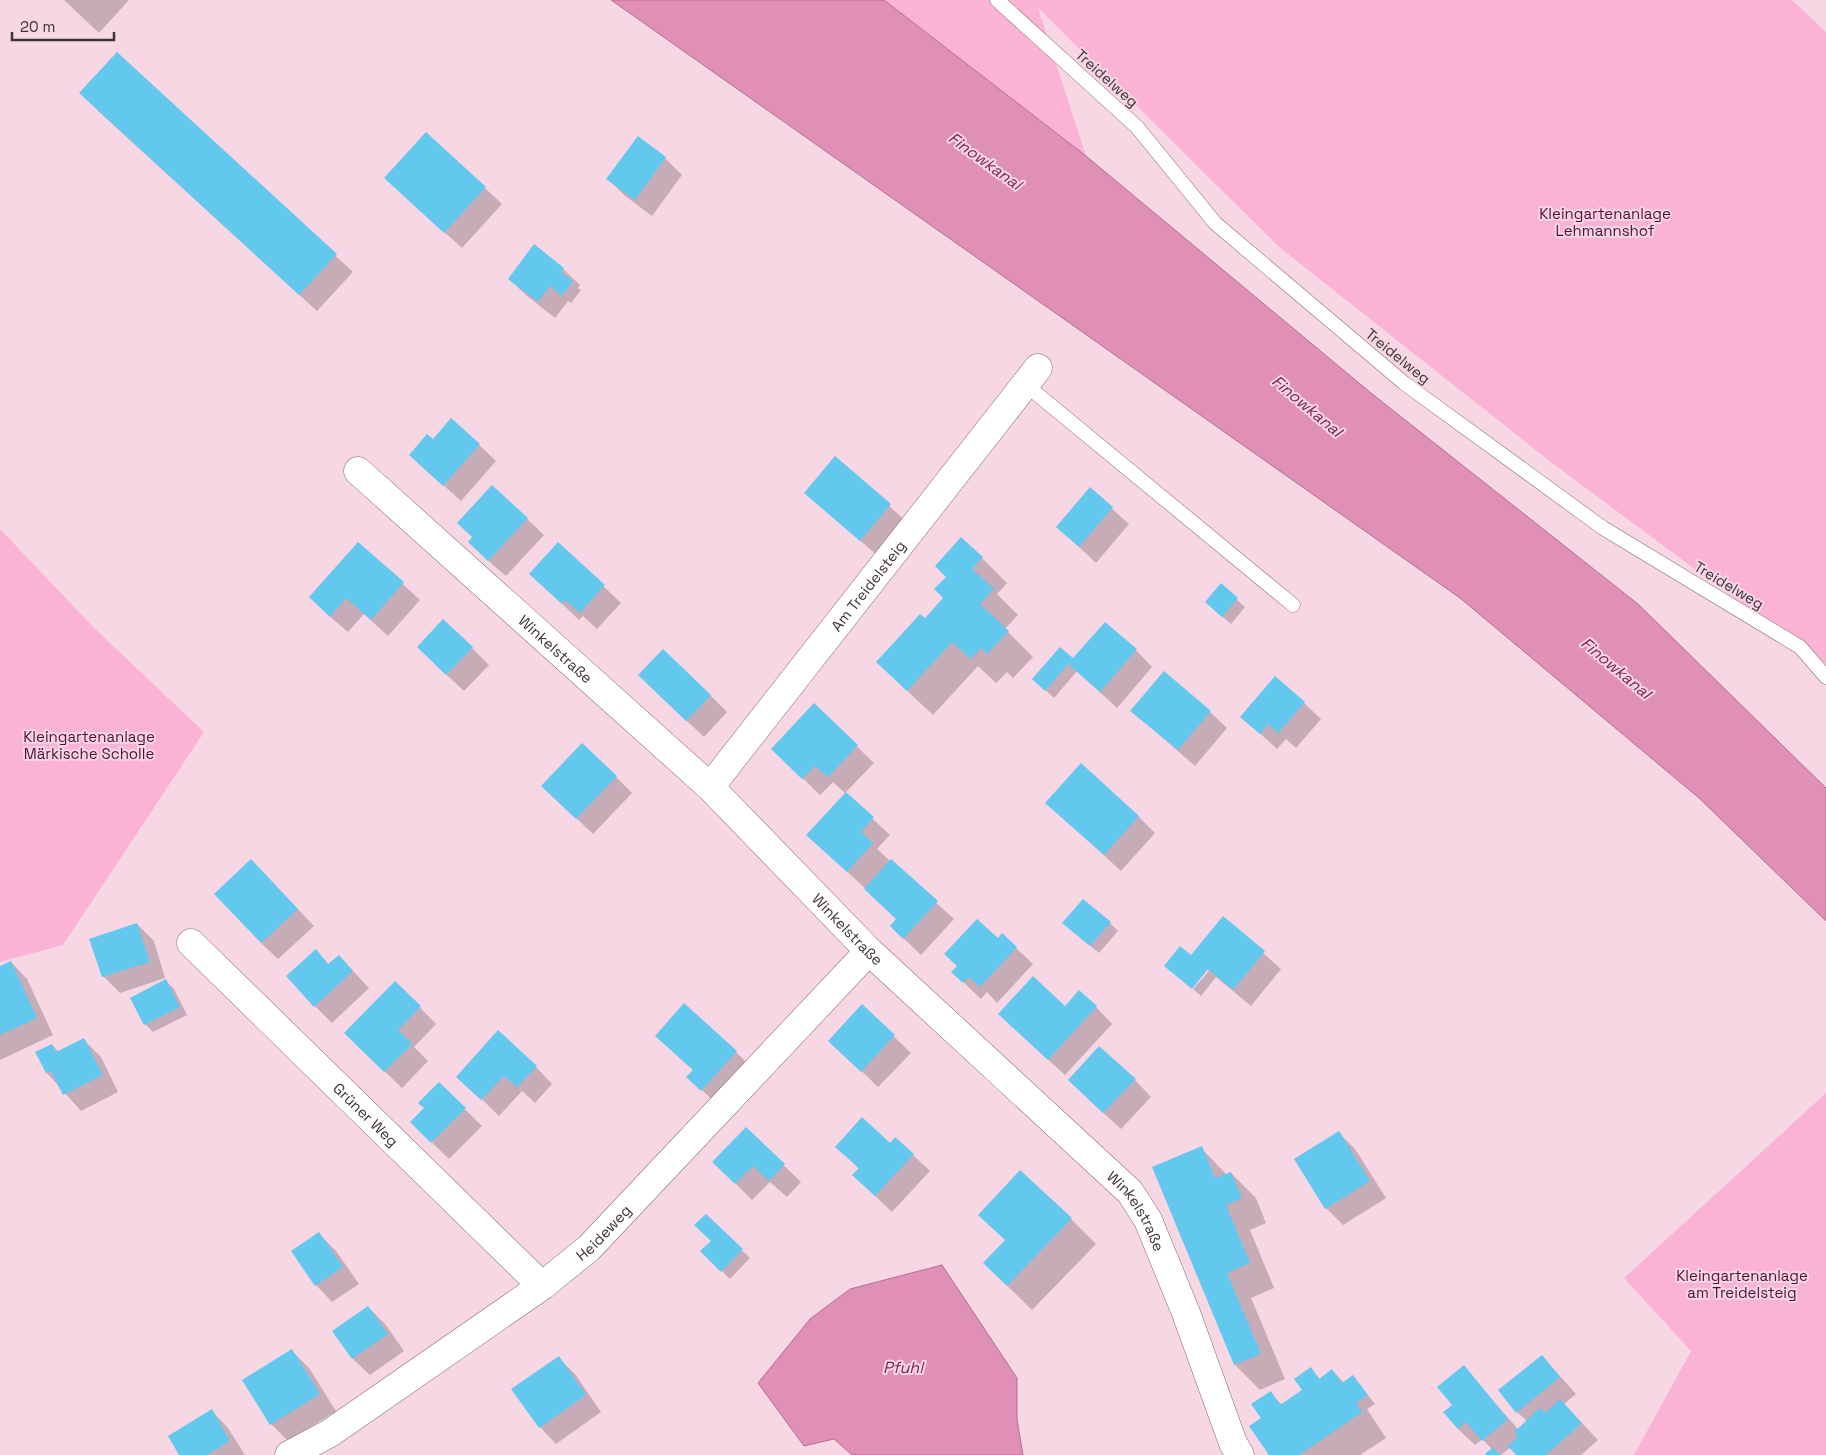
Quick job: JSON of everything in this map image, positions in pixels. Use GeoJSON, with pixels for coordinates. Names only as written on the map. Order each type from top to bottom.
{"type":"FeatureCollection","features":[{"type":"Feature","properties":{"kind":"street","name":"Am Treidelsteig"},"geometry":{"type":"LineString","coordinates":[[710,787],[1032,377]]}},
{"type":"Feature","properties":{"kind":"street","name":"Winkelstraße"},"geometry":{"type":"LineString","coordinates":[[358,471],[710,787],[869,951],[1130,1192],[1148,1220],[1186,1313],[1233,1443],[1240,1455]]}},
{"type":"Feature","properties":{"kind":"street","name":"Grüner Weg"},"geometry":{"type":"LineString","coordinates":[[191,943],[542,1286]]}},
{"type":"Feature","properties":{"kind":"street","name":"Heideweg"},"geometry":{"type":"LineString","coordinates":[[289,1455],[333,1444],[542,1286],[589,1248],[869,951]]}},
{"type":"Feature","properties":{"kind":"lane","name":"Treidelweg"},"geometry":{"type":"LineString","coordinates":[[997,0],[1136,127],[1215,223],[1404,384],[1603,528],[1800,647],[1826,677]]}},
{"type":"Feature","properties":{"kind":"lane","name":"Am Treidelsteig"},"geometry":{"type":"LineString","coordinates":[[1032,377],[1293,605]]}},
{"type":"Feature","properties":{"kind":"green space","name":"Kleingartenanlage Lehmannshof"},"geometry":{"type":"Polygon","coordinates":[[[884,0],[1792,0],[1826,32],[1826,677],[1800,647],[1556,466],[1279,247],[1038,8],[1086,156],[884,0]]]}},
{"type":"Feature","properties":{"kind":"green space","name":"Kleingartenanlage Märkische Scholle"},"geometry":{"type":"Polygon","coordinates":[[[0,529],[95,629],[204,732],[63,945],[0,962],[0,529]]]}},
{"type":"Feature","properties":{"kind":"green space","name":"Kleingartenanlage am Treidelsteig"},"geometry":{"type":"Polygon","coordinates":[[[1826,1093],[1826,1455],[1634,1455],[1691,1351],[1624,1278],[1826,1093]]]}},
{"type":"Feature","properties":{"kind":"water","name":"Finowkanal"},"geometry":{"type":"Polygon","coordinates":[[[611,0],[884,0],[1086,156],[1371,393],[1638,604],[1826,788],[1826,921],[1699,798],[1460,598],[611,0]]]}},
{"type":"Feature","properties":{"kind":"water","name":"Pfuhl"},"geometry":{"type":"Polygon","coordinates":[[[942,1265],[1017,1378],[1017,1420],[1023,1455],[852,1455],[834,1439],[804,1446],[758,1383],[810,1319],[850,1289],[942,1265]]]}},
{"type":"Feature","properties":{"kind":"building"},"geometry":{"type":"Polygon","coordinates":[[[117,52],[337,254],[299,295],[79,93],[117,52]]]}},
{"type":"Feature","properties":{"kind":"building"},"geometry":{"type":"Polygon","coordinates":[[[426,132],[486,187],[444,233],[384,178],[426,132]]]}},
{"type":"Feature","properties":{"kind":"building"},"geometry":{"type":"Polygon","coordinates":[[[638,136],[666,157],[635,200],[606,179],[638,136]]]}},
{"type":"Feature","properties":{"kind":"building"},"geometry":{"type":"Polygon","coordinates":[[[534,244],[564,268],[561,272],[573,281],[562,296],[550,286],[538,302],[508,279],[534,244]]]}},
{"type":"Feature","properties":{"kind":"building"},"geometry":{"type":"Polygon","coordinates":[[[451,418],[480,444],[443,486],[409,455],[427,434],[433,439],[451,418]]]}},
{"type":"Feature","properties":{"kind":"building"},"geometry":{"type":"Polygon","coordinates":[[[835,456],[891,504],[860,541],[804,493],[835,456]]]}},
{"type":"Feature","properties":{"kind":"building"},"geometry":{"type":"Polygon","coordinates":[[[492,485],[528,518],[488,561],[468,542],[472,537],[457,523],[492,485]]]}},
{"type":"Feature","properties":{"kind":"building"},"geometry":{"type":"Polygon","coordinates":[[[1090,487],[1113,507],[1079,547],[1056,527],[1090,487]]]}},
{"type":"Feature","properties":{"kind":"building"},"geometry":{"type":"Polygon","coordinates":[[[961,537],[983,557],[972,569],[994,589],[980,604],[1009,631],[987,654],[981,648],[971,659],[952,642],[907,691],[876,662],[920,614],[925,618],[943,598],[934,589],[946,577],[935,566],[961,537]]]}},
{"type":"Feature","properties":{"kind":"building"},"geometry":{"type":"Polygon","coordinates":[[[358,542],[404,582],[371,620],[346,598],[330,617],[309,597],[358,542]]]}},
{"type":"Feature","properties":{"kind":"building"},"geometry":{"type":"Polygon","coordinates":[[[558,542],[605,585],[580,613],[565,600],[562,604],[529,574],[558,542]]]}},
{"type":"Feature","properties":{"kind":"building"},"geometry":{"type":"Polygon","coordinates":[[[1221,583],[1238,598],[1222,617],[1205,602],[1221,583]]]}},
{"type":"Feature","properties":{"kind":"building"},"geometry":{"type":"Polygon","coordinates":[[[443,619],[473,647],[446,675],[417,647],[443,619]]]}},
{"type":"Feature","properties":{"kind":"building"},"geometry":{"type":"Polygon","coordinates":[[[1105,622],[1137,649],[1100,692],[1068,664],[1045,691],[1032,679],[1060,647],[1073,658],[1105,622]]]}},
{"type":"Feature","properties":{"kind":"building"},"geometry":{"type":"Polygon","coordinates":[[[663,649],[711,695],[686,721],[638,675],[663,649]]]}},
{"type":"Feature","properties":{"kind":"building"},"geometry":{"type":"Polygon","coordinates":[[[1164,671],[1211,711],[1178,750],[1130,711],[1164,671]]]}},
{"type":"Feature","properties":{"kind":"building"},"geometry":{"type":"Polygon","coordinates":[[[1275,676],[1305,702],[1278,733],[1268,724],[1260,734],[1240,717],[1275,676]]]}},
{"type":"Feature","properties":{"kind":"building"},"geometry":{"type":"Polygon","coordinates":[[[814,703],[858,745],[828,777],[815,766],[802,779],[771,749],[814,703]]]}},
{"type":"Feature","properties":{"kind":"building"},"geometry":{"type":"Polygon","coordinates":[[[582,743],[617,776],[576,819],[541,786],[582,743]]]}},
{"type":"Feature","properties":{"kind":"building"},"geometry":{"type":"Polygon","coordinates":[[[1081,763],[1139,816],[1104,855],[1045,803],[1081,763]]]}},
{"type":"Feature","properties":{"kind":"building"},"geometry":{"type":"Polygon","coordinates":[[[846,792],[874,817],[861,832],[873,843],[847,872],[806,835],[846,792]]]}},
{"type":"Feature","properties":{"kind":"building"},"geometry":{"type":"Polygon","coordinates":[[[251,859],[298,909],[261,943],[214,894],[251,859]]]}},
{"type":"Feature","properties":{"kind":"building"},"geometry":{"type":"Polygon","coordinates":[[[891,859],[938,901],[903,939],[890,926],[896,919],[864,889],[891,859]]]}},
{"type":"Feature","properties":{"kind":"building"},"geometry":{"type":"Polygon","coordinates":[[[1083,899],[1111,922],[1090,946],[1062,923],[1083,899]]]}},
{"type":"Feature","properties":{"kind":"building"},"geometry":{"type":"Polygon","coordinates":[[[1223,916],[1265,951],[1233,990],[1208,969],[1192,989],[1164,966],[1180,946],[1191,955],[1223,916]]]}},
{"type":"Feature","properties":{"kind":"building"},"geometry":{"type":"Polygon","coordinates":[[[977,919],[998,938],[1002,933],[1017,947],[980,987],[969,977],[963,983],[951,972],[957,966],[944,954],[977,919]]]}},
{"type":"Feature","properties":{"kind":"building"},"geometry":{"type":"Polygon","coordinates":[[[137,923],[150,962],[102,977],[89,939],[137,923]]]}},
{"type":"Feature","properties":{"kind":"building"},"geometry":{"type":"Polygon","coordinates":[[[316,949],[328,964],[339,955],[353,971],[314,1007],[286,976],[316,949]]]}},
{"type":"Feature","properties":{"kind":"building"},"geometry":{"type":"Polygon","coordinates":[[[11,961],[37,1018],[0,1035],[0,966],[11,961]]]}},
{"type":"Feature","properties":{"kind":"building"},"geometry":{"type":"Polygon","coordinates":[[[1033,976],[1065,1006],[1079,990],[1097,1006],[1048,1060],[998,1014],[1033,976]]]}},
{"type":"Feature","properties":{"kind":"building"},"geometry":{"type":"Polygon","coordinates":[[[166,979],[180,1007],[144,1025],[130,998],[166,979]]]}},
{"type":"Feature","properties":{"kind":"building"},"geometry":{"type":"Polygon","coordinates":[[[395,981],[421,1006],[398,1030],[412,1044],[384,1072],[344,1033],[395,981]]]}},
{"type":"Feature","properties":{"kind":"building"},"geometry":{"type":"Polygon","coordinates":[[[684,1003],[737,1051],[701,1091],[686,1077],[693,1070],[655,1036],[684,1003]]]}},
{"type":"Feature","properties":{"kind":"building"},"geometry":{"type":"Polygon","coordinates":[[[862,1004],[895,1035],[861,1072],[828,1041],[862,1004]]]}},
{"type":"Feature","properties":{"kind":"building"},"geometry":{"type":"Polygon","coordinates":[[[498,1030],[537,1066],[517,1087],[504,1076],[481,1100],[456,1077],[498,1030]]]}},
{"type":"Feature","properties":{"kind":"building"},"geometry":{"type":"Polygon","coordinates":[[[84,1038],[103,1075],[63,1095],[51,1071],[46,1073],[35,1052],[52,1044],[56,1052],[84,1038]]]}},
{"type":"Feature","properties":{"kind":"building"},"geometry":{"type":"Polygon","coordinates":[[[1099,1046],[1136,1079],[1103,1113],[1068,1080],[1099,1046]]]}},
{"type":"Feature","properties":{"kind":"building"},"geometry":{"type":"Polygon","coordinates":[[[439,1082],[466,1108],[431,1143],[410,1122],[424,1108],[418,1103],[439,1082]]]}},
{"type":"Feature","properties":{"kind":"building"},"geometry":{"type":"Polygon","coordinates":[[[862,1117],[890,1143],[895,1137],[914,1154],[875,1196],[852,1175],[859,1168],[835,1147],[862,1117]]]}},
{"type":"Feature","properties":{"kind":"building"},"geometry":{"type":"Polygon","coordinates":[[[746,1127],[785,1164],[769,1181],[753,1166],[735,1184],[712,1162],[746,1127]]]}},
{"type":"Feature","properties":{"kind":"building"},"geometry":{"type":"Polygon","coordinates":[[[1339,1131],[1370,1181],[1325,1209],[1294,1159],[1339,1131]]]}},
{"type":"Feature","properties":{"kind":"building"},"geometry":{"type":"Polygon","coordinates":[[[1202,1146],[1215,1178],[1231,1172],[1242,1198],[1226,1205],[1250,1263],[1227,1273],[1261,1354],[1234,1365],[1152,1167],[1202,1146]]]}},
{"type":"Feature","properties":{"kind":"building"},"geometry":{"type":"Polygon","coordinates":[[[1020,1170],[1072,1218],[1007,1286],[983,1263],[1005,1240],[978,1215],[1020,1170]]]}},
{"type":"Feature","properties":{"kind":"building"},"geometry":{"type":"Polygon","coordinates":[[[706,1214],[743,1249],[721,1272],[700,1251],[711,1241],[694,1225],[706,1214]]]}},
{"type":"Feature","properties":{"kind":"building"},"geometry":{"type":"Polygon","coordinates":[[[319,1232],[343,1267],[315,1286],[291,1251],[319,1232]]]}},
{"type":"Feature","properties":{"kind":"building"},"geometry":{"type":"Polygon","coordinates":[[[368,1306],[388,1334],[352,1359],[332,1331],[368,1306]]]}},
{"type":"Feature","properties":{"kind":"building"},"geometry":{"type":"Polygon","coordinates":[[[292,1349],[320,1394],[270,1425],[242,1380],[292,1349]]]}},
{"type":"Feature","properties":{"kind":"building"},"geometry":{"type":"Polygon","coordinates":[[[1542,1355],[1560,1377],[1516,1413],[1498,1390],[1542,1355]]]}},
{"type":"Feature","properties":{"kind":"building"},"geometry":{"type":"Polygon","coordinates":[[[559,1356],[586,1395],[539,1428],[511,1389],[559,1356]]]}},
{"type":"Feature","properties":{"kind":"building"},"geometry":{"type":"Polygon","coordinates":[[[1464,1365],[1508,1419],[1482,1441],[1466,1422],[1458,1429],[1443,1412],[1452,1405],[1437,1387],[1464,1365]]]}},
{"type":"Feature","properties":{"kind":"building"},"geometry":{"type":"Polygon","coordinates":[[[1311,1367],[1319,1379],[1332,1369],[1342,1383],[1353,1375],[1368,1395],[1356,1403],[1362,1412],[1299,1455],[1269,1455],[1249,1426],[1261,1418],[1251,1404],[1271,1391],[1280,1405],[1302,1390],[1294,1379],[1311,1367]]]}},
{"type":"Feature","properties":{"kind":"building"},"geometry":{"type":"Polygon","coordinates":[[[1560,1399],[1582,1423],[1546,1455],[1516,1455],[1508,1446],[1518,1437],[1514,1432],[1540,1408],[1545,1413],[1560,1399]]]}},
{"type":"Feature","properties":{"kind":"building"},"geometry":{"type":"Polygon","coordinates":[[[212,1409],[230,1441],[207,1455],[179,1455],[168,1436],[212,1409]]]}},
{"type":"Feature","properties":{"kind":"building"},"geometry":{"type":"Polygon","coordinates":[[[1493,1447],[1500,1455],[1484,1455],[1493,1447]]]}}]}
